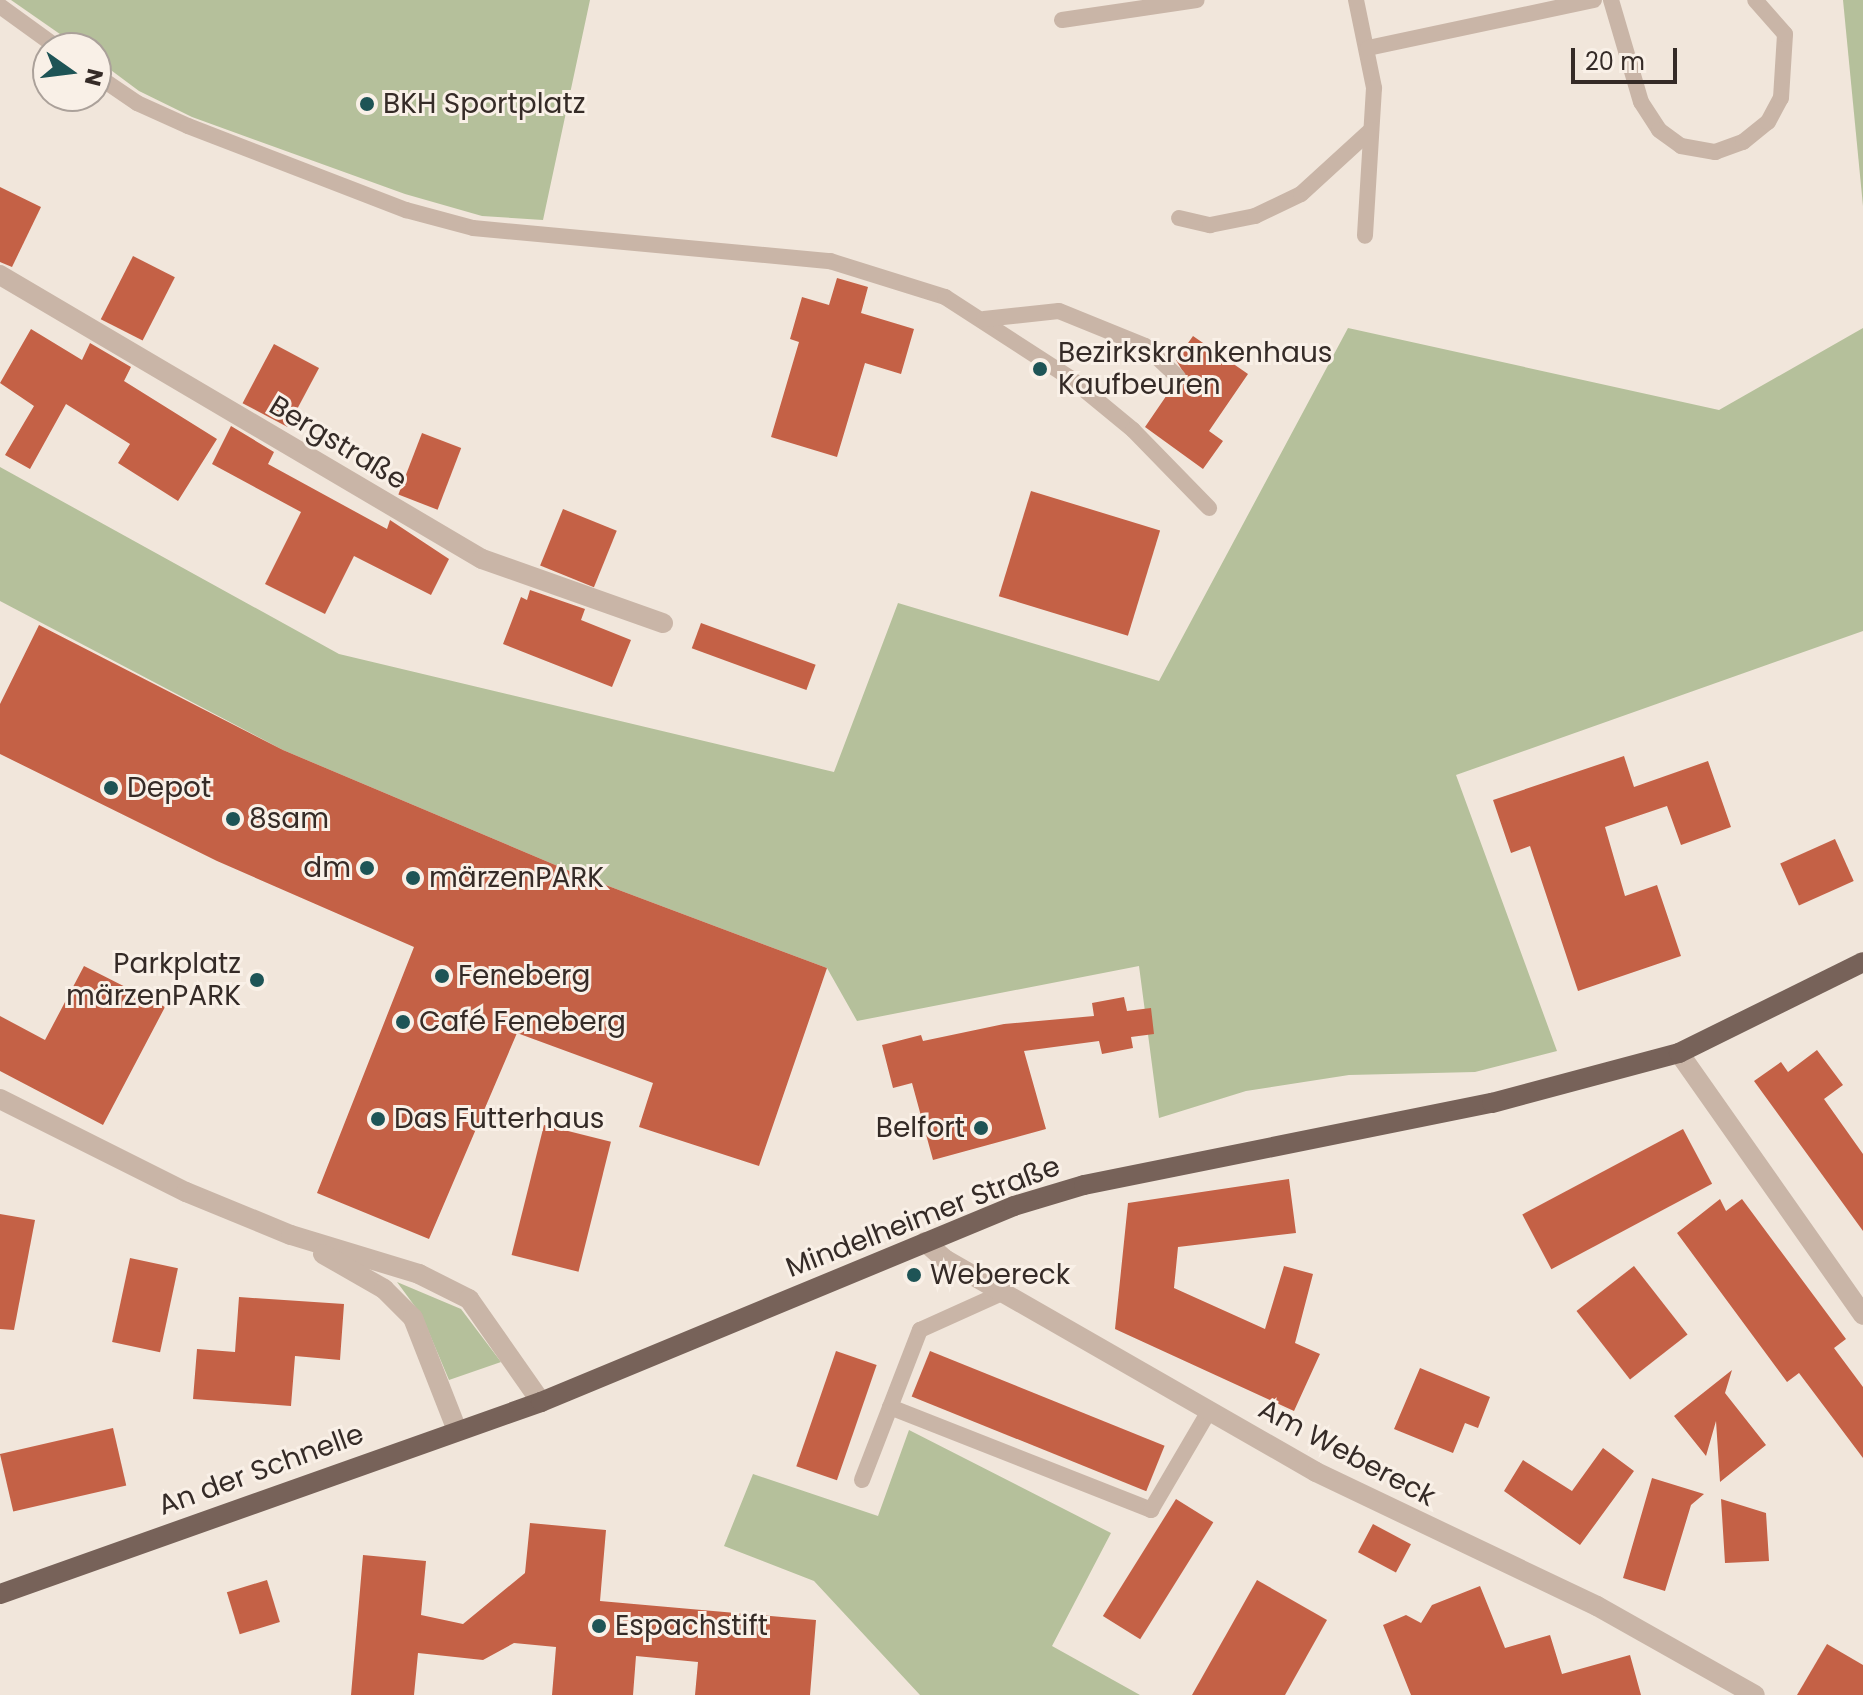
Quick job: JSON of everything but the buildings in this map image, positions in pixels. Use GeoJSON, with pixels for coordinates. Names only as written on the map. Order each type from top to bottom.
{"type":"FeatureCollection","features":[{"type":"Feature","properties":{"kind":"main road","name":"Mindelheimer Straße"},"geometry":{"type":"LineString","coordinates":[[541,1402],[925,1242],[1084,1185],[1492,1103],[1679,1053],[1863,962]]}},
{"type":"Feature","properties":{"kind":"main road","name":"An der Schnelle"},"geometry":{"type":"LineString","coordinates":[[0,1594],[541,1402]]}},
{"type":"Feature","properties":{"kind":"street","name":"Bergstraße"},"geometry":{"type":"LineString","coordinates":[[0,275],[482,559],[663,623]]}},
{"type":"Feature","properties":{"kind":"street"},"geometry":{"type":"LineString","coordinates":[[1679,1053],[1863,1315]]}},
{"type":"Feature","properties":{"kind":"street"},"geometry":{"type":"LineString","coordinates":[[0,1099],[120,1163],[291,1235],[419,1274],[469,1299],[541,1402]]}},
{"type":"Feature","properties":{"kind":"street"},"geometry":{"type":"LineString","coordinates":[[291,1235],[384,1289],[413,1318],[457,1430]]}},
{"type":"Feature","properties":{"kind":"street","name":"Am Webereck"},"geometry":{"type":"LineString","coordinates":[[925,1242],[1002,1293],[1316,1472],[1597,1606],[1755,1695]]}},
{"type":"Feature","properties":{"kind":"lane"},"geometry":{"type":"LineString","coordinates":[[1062,20],[1197,0]]}},
{"type":"Feature","properties":{"kind":"lane"},"geometry":{"type":"LineString","coordinates":[[1356,0],[1368,48],[1371,130],[1365,236]]}},
{"type":"Feature","properties":{"kind":"lane"},"geometry":{"type":"LineString","coordinates":[[1368,48],[1594,0]]}},
{"type":"Feature","properties":{"kind":"lane"},"geometry":{"type":"LineString","coordinates":[[1611,0],[1641,102],[1659,130],[1681,146],[1715,152],[1743,142],[1768,122],[1781,98],[1785,34],[1755,0]]}},
{"type":"Feature","properties":{"kind":"lane"},"geometry":{"type":"LineString","coordinates":[[0,6],[36,32]]}},
{"type":"Feature","properties":{"kind":"lane"},"geometry":{"type":"LineString","coordinates":[[112,86],[137,103],[188,126],[419,214],[473,228],[830,261],[945,297],[984,319],[1133,430],[1209,508]]}},
{"type":"Feature","properties":{"kind":"lane"},"geometry":{"type":"LineString","coordinates":[[1179,218],[1210,225],[1255,216],[1301,194],[1371,130]]}},
{"type":"Feature","properties":{"kind":"lane"},"geometry":{"type":"LineString","coordinates":[[984,319],[1059,311],[1145,346],[1178,377]]}},
{"type":"Feature","properties":{"kind":"lane"},"geometry":{"type":"LineString","coordinates":[[862,1480],[920,1330],[1002,1293]]}},
{"type":"Feature","properties":{"kind":"lane"},"geometry":{"type":"LineString","coordinates":[[890,1407],[1151,1510],[1209,1411]]}},
{"type":"Feature","properties":{"kind":"green space","name":"BKH Sportplatz"},"geometry":{"type":"Polygon","coordinates":[[[11,0],[590,0],[543,220],[482,216],[405,194],[192,117],[139,91],[112,71],[112,32],[57,32],[11,0]]]}},
{"type":"Feature","properties":{"kind":"green space"},"geometry":{"type":"Polygon","coordinates":[[[1843,0],[1863,0],[1863,206],[1843,0]]]}},
{"type":"Feature","properties":{"kind":"green space"},"geometry":{"type":"Polygon","coordinates":[[[1348,328],[1719,410],[1863,328],[1863,631],[1456,775],[1557,1051],[1475,1072],[1349,1075],[1246,1091],[1159,1118],[1139,966],[857,1021],[827,968],[579,875],[283,750],[0,601],[0,467],[339,654],[834,772],[898,603],[1159,681],[1348,328]]]}},
{"type":"Feature","properties":{"kind":"green space"},"geometry":{"type":"Polygon","coordinates":[[[397,1282],[461,1309],[501,1362],[449,1380],[422,1316],[397,1282]]]}},
{"type":"Feature","properties":{"kind":"green space"},"geometry":{"type":"Polygon","coordinates":[[[909,1430],[1111,1533],[1052,1646],[1140,1695],[920,1695],[814,1581],[724,1546],[753,1474],[878,1516],[909,1430]]]}},
{"type":"Feature","properties":{"kind":"place","name":"BKH Sportplatz"},"geometry":{"type":"Point","coordinates":[367,104]}},
{"type":"Feature","properties":{"kind":"place","name":"Bezirkskrankenhaus Kaufbeuren"},"geometry":{"type":"Point","coordinates":[1040,369]}},
{"type":"Feature","properties":{"kind":"place","name":"Depot"},"geometry":{"type":"Point","coordinates":[111,788]}},
{"type":"Feature","properties":{"kind":"place","name":"8sam"},"geometry":{"type":"Point","coordinates":[233,819]}},
{"type":"Feature","properties":{"kind":"place","name":"dm"},"geometry":{"type":"Point","coordinates":[367,868]}},
{"type":"Feature","properties":{"kind":"place","name":"märzenPARK"},"geometry":{"type":"Point","coordinates":[413,878]}},
{"type":"Feature","properties":{"kind":"place","name":"Feneberg"},"geometry":{"type":"Point","coordinates":[442,976]}},
{"type":"Feature","properties":{"kind":"place","name":"Parkplatz märzenPARK"},"geometry":{"type":"Point","coordinates":[257,980]}},
{"type":"Feature","properties":{"kind":"place","name":"Café Feneberg"},"geometry":{"type":"Point","coordinates":[403,1022]}},
{"type":"Feature","properties":{"kind":"place","name":"Das Futterhaus"},"geometry":{"type":"Point","coordinates":[378,1119]}},
{"type":"Feature","properties":{"kind":"place","name":"Belfort"},"geometry":{"type":"Point","coordinates":[981,1128]}},
{"type":"Feature","properties":{"kind":"place","name":"Webereck"},"geometry":{"type":"Point","coordinates":[914,1275]}},
{"type":"Feature","properties":{"kind":"place","name":"Espachstift"},"geometry":{"type":"Point","coordinates":[599,1626]}}]}
